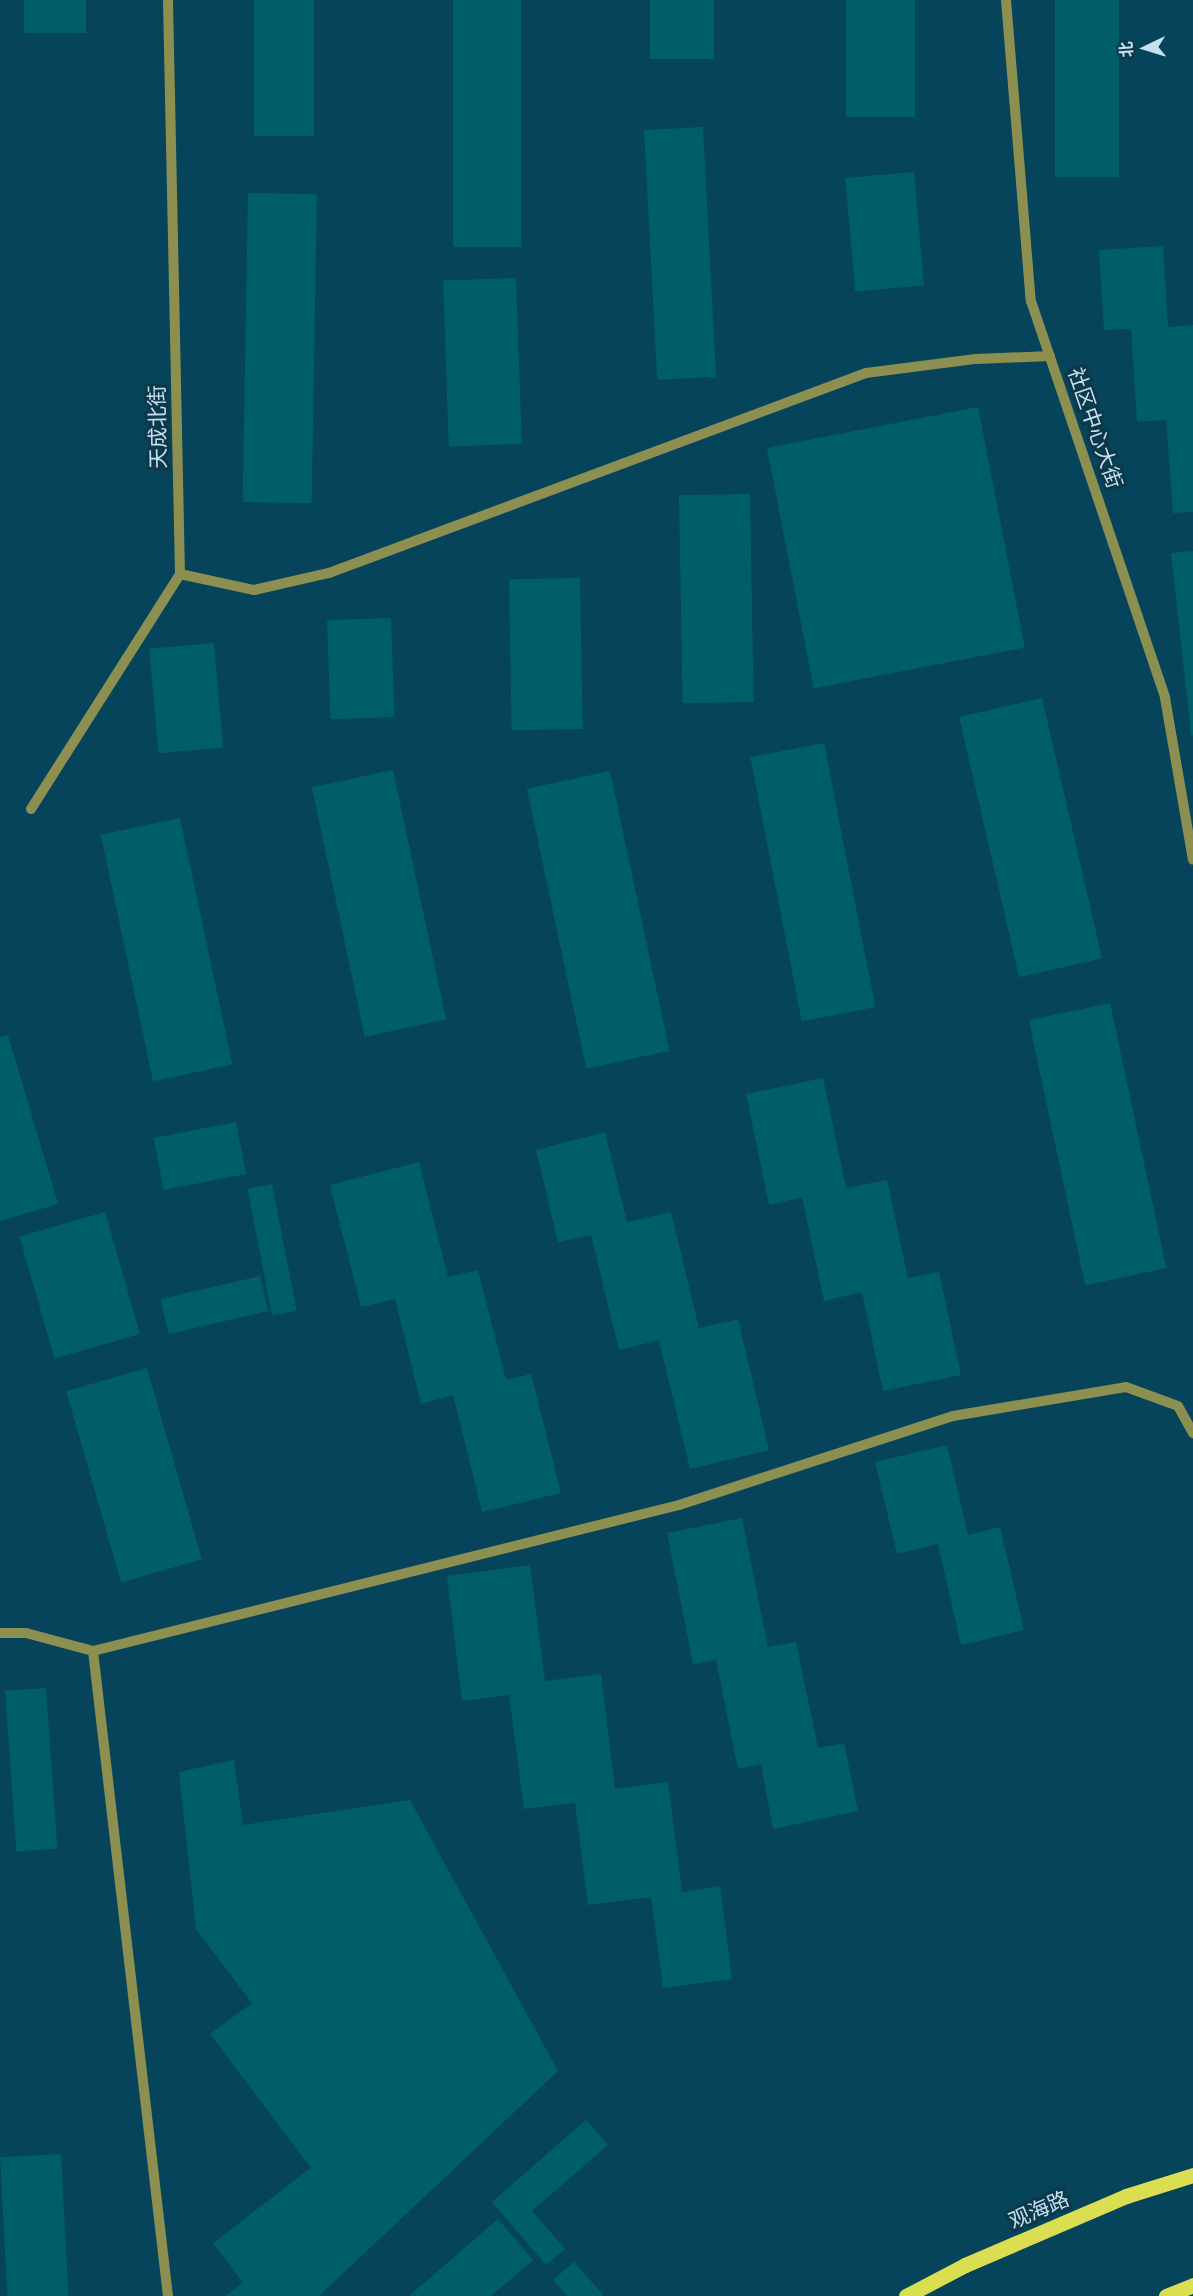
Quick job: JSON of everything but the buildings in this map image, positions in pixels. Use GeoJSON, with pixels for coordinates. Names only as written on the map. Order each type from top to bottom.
{"type":"FeatureCollection","features":[{"type":"Feature","properties":{"kind":"main road","name":"观海路"},"geometry":{"type":"LineString","coordinates":[[906,2296],[965,2265],[1126,2196],[1193,2175]]}},
{"type":"Feature","properties":{"kind":"main road"},"geometry":{"type":"LineString","coordinates":[[1166,2296],[1193,2285]]}},
{"type":"Feature","properties":{"kind":"street","name":"天成北街"},"geometry":{"type":"LineString","coordinates":[[168,0],[180,574]]}},
{"type":"Feature","properties":{"kind":"street","name":"社区中心大街"},"geometry":{"type":"LineString","coordinates":[[1006,0],[1031,301],[1165,698],[1193,860]]}},
{"type":"Feature","properties":{"kind":"street"},"geometry":{"type":"LineString","coordinates":[[31,809],[180,574],[254,590],[329,573],[866,373],[976,359],[1050,356]]}},
{"type":"Feature","properties":{"kind":"street"},"geometry":{"type":"LineString","coordinates":[[0,1633],[26,1634],[93,1651],[678,1505],[953,1416],[1126,1387],[1178,1406],[1193,1433]]}},
{"type":"Feature","properties":{"kind":"street"},"geometry":{"type":"LineString","coordinates":[[93,1651],[168,2296]]}}]}
